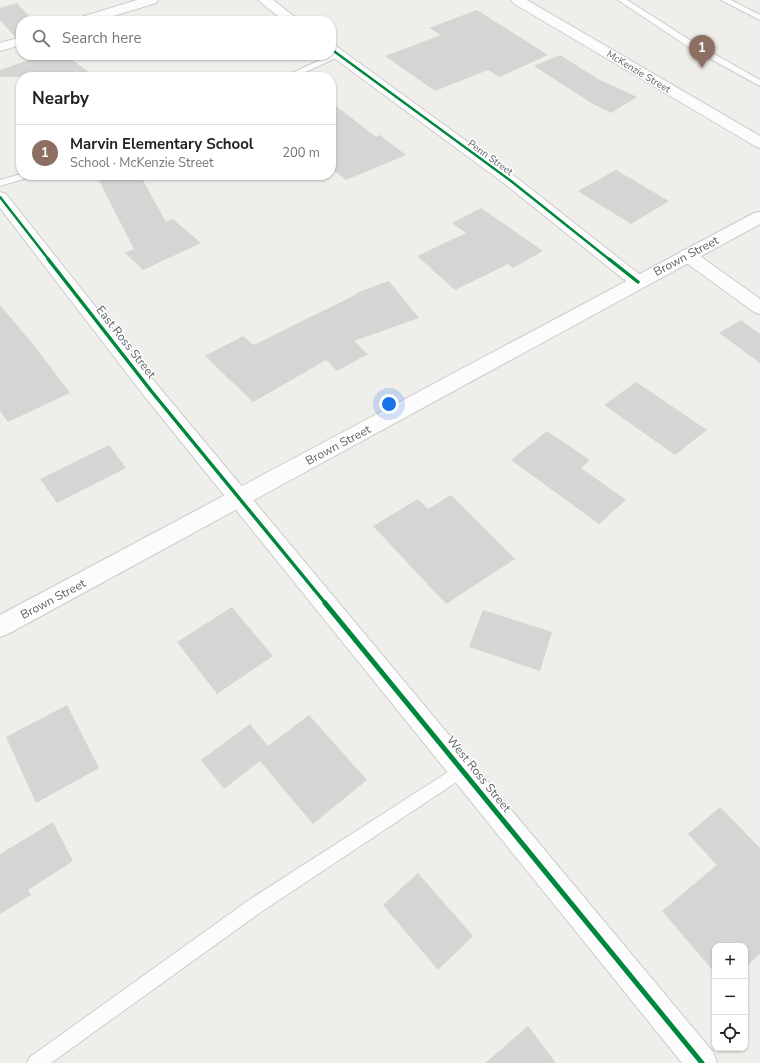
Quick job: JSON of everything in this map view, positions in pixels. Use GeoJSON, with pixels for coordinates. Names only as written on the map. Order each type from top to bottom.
{"type":"FeatureCollection","features":[{"type":"Feature","properties":{"kind":"street"},"geometry":{"type":"LineString","coordinates":[[99,16],[151,0]]}},
{"type":"Feature","properties":{"kind":"street"},"geometry":{"type":"LineString","coordinates":[[265,0],[286,16]]}},
{"type":"Feature","properties":{"kind":"street","name":"McKenzie Street"},"geometry":{"type":"LineString","coordinates":[[518,0],[760,143]]}},
{"type":"Feature","properties":{"kind":"street"},"geometry":{"type":"LineString","coordinates":[[0,47],[16,42]]}},
{"type":"Feature","properties":{"kind":"street","name":"Penn Street"},"geometry":{"type":"LineString","coordinates":[[336,53],[511,181],[638,282]]}},
{"type":"Feature","properties":{"kind":"street","name":"East Ross Street"},"geometry":{"type":"LineString","coordinates":[[0,197],[152,392],[240,498]]}},
{"type":"Feature","properties":{"kind":"street","name":"Brown Street"},"geometry":{"type":"LineString","coordinates":[[0,627],[687,255],[760,217]]}},
{"type":"Feature","properties":{"kind":"street"},"geometry":{"type":"LineString","coordinates":[[687,255],[760,308]]}},
{"type":"Feature","properties":{"kind":"street","name":"West Ross Street"},"geometry":{"type":"LineString","coordinates":[[240,498],[702,1063]]}},
{"type":"Feature","properties":{"kind":"lane"},"geometry":{"type":"LineString","coordinates":[[622,0],[690,44],[760,83]]}},
{"type":"Feature","properties":{"kind":"lane"},"geometry":{"type":"LineString","coordinates":[[724,0],[760,18]]}},
{"type":"Feature","properties":{"kind":"lane"},"geometry":{"type":"LineString","coordinates":[[297,72],[320,60]]}},
{"type":"Feature","properties":{"kind":"lane"},"geometry":{"type":"LineString","coordinates":[[0,183],[16,178]]}},
{"type":"Feature","properties":{"kind":"lane"},"geometry":{"type":"LineString","coordinates":[[36,1063],[255,906],[462,770]]}},
{"type":"Feature","properties":{"kind":"building"},"geometry":{"type":"Polygon","coordinates":[[[17,3],[29,16],[16,16],[16,37],[0,20],[0,8],[17,3]]]}},
{"type":"Feature","properties":{"kind":"building"},"geometry":{"type":"Polygon","coordinates":[[[477,10],[548,55],[500,77],[488,70],[435,91],[385,56],[441,35],[429,28],[477,10]]]}},
{"type":"Feature","properties":{"kind":"building"},"geometry":{"type":"Polygon","coordinates":[[[560,55],[598,79],[637,97],[611,113],[593,104],[534,66],[560,55]]]}},
{"type":"Feature","properties":{"kind":"building"},"geometry":{"type":"Polygon","coordinates":[[[28,60],[73,60],[88,72],[16,72],[16,77],[0,77],[0,70],[28,60]]]}},
{"type":"Feature","properties":{"kind":"building"},"geometry":{"type":"Polygon","coordinates":[[[336,106],[376,137],[380,135],[406,155],[346,180],[336,172],[336,106]]]}},
{"type":"Feature","properties":{"kind":"building"},"geometry":{"type":"Polygon","coordinates":[[[616,170],[669,201],[631,224],[578,191],[616,170]]]}},
{"type":"Feature","properties":{"kind":"building"},"geometry":{"type":"Polygon","coordinates":[[[99,180],[143,180],[166,222],[173,219],[201,243],[143,270],[125,253],[134,249],[99,180]]]}},
{"type":"Feature","properties":{"kind":"building"},"geometry":{"type":"Polygon","coordinates":[[[481,208],[543,251],[513,268],[508,264],[455,290],[417,256],[466,233],[452,223],[481,208]]]}},
{"type":"Feature","properties":{"kind":"building"},"geometry":{"type":"Polygon","coordinates":[[[389,281],[419,318],[354,341],[368,354],[337,371],[326,360],[253,402],[205,356],[243,336],[254,345],[357,294],[356,293],[389,281]]]}},
{"type":"Feature","properties":{"kind":"building"},"geometry":{"type":"Polygon","coordinates":[[[0,305],[36,348],[70,393],[8,422],[0,411],[0,305]]]}},
{"type":"Feature","properties":{"kind":"building"},"geometry":{"type":"Polygon","coordinates":[[[741,320],[760,334],[760,363],[719,333],[741,320]]]}},
{"type":"Feature","properties":{"kind":"building"},"geometry":{"type":"Polygon","coordinates":[[[636,382],[707,430],[675,455],[604,405],[636,382]]]}},
{"type":"Feature","properties":{"kind":"building"},"geometry":{"type":"Polygon","coordinates":[[[547,431],[590,460],[581,468],[626,500],[599,524],[511,460],[547,431]]]}},
{"type":"Feature","properties":{"kind":"building"},"geometry":{"type":"Polygon","coordinates":[[[109,445],[126,468],[57,503],[40,479],[109,445]]]}},
{"type":"Feature","properties":{"kind":"building"},"geometry":{"type":"Polygon","coordinates":[[[451,495],[515,559],[446,604],[373,526],[418,499],[428,509],[451,495]]]}},
{"type":"Feature","properties":{"kind":"building"},"geometry":{"type":"Polygon","coordinates":[[[232,607],[273,656],[217,694],[177,642],[232,607]]]}},
{"type":"Feature","properties":{"kind":"building"},"geometry":{"type":"Polygon","coordinates":[[[483,610],[552,632],[540,671],[469,647],[483,610]]]}},
{"type":"Feature","properties":{"kind":"building"},"geometry":{"type":"Polygon","coordinates":[[[67,705],[99,768],[36,803],[6,737],[67,705]]]}},
{"type":"Feature","properties":{"kind":"building"},"geometry":{"type":"Polygon","coordinates":[[[309,715],[367,780],[313,824],[260,761],[224,789],[201,760],[250,724],[268,746],[309,715]]]}},
{"type":"Feature","properties":{"kind":"building"},"geometry":{"type":"Polygon","coordinates":[[[720,807],[760,848],[760,954],[748,965],[748,943],[712,943],[712,969],[662,911],[717,865],[688,834],[720,807]]]}},
{"type":"Feature","properties":{"kind":"building"},"geometry":{"type":"Polygon","coordinates":[[[53,822],[73,861],[28,890],[31,895],[0,914],[0,854],[53,822]]]}},
{"type":"Feature","properties":{"kind":"building"},"geometry":{"type":"Polygon","coordinates":[[[418,873],[473,936],[438,970],[383,905],[418,873]]]}},
{"type":"Feature","properties":{"kind":"building"},"geometry":{"type":"Polygon","coordinates":[[[528,1026],[556,1063],[485,1063],[528,1026]]]}},
{"type":"Feature","properties":{"kind":"cycle path"},"geometry":{"type":"LineString","coordinates":[[336,53],[511,181],[638,282]]}},
{"type":"Feature","properties":{"kind":"cycle path"},"geometry":{"type":"LineString","coordinates":[[0,197],[152,392],[702,1063]]}},
{"type":"Feature","properties":{"kind":"place","name":"Marvin Elementary School"},"geometry":{"type":"Point","coordinates":[702,68]}}]}
